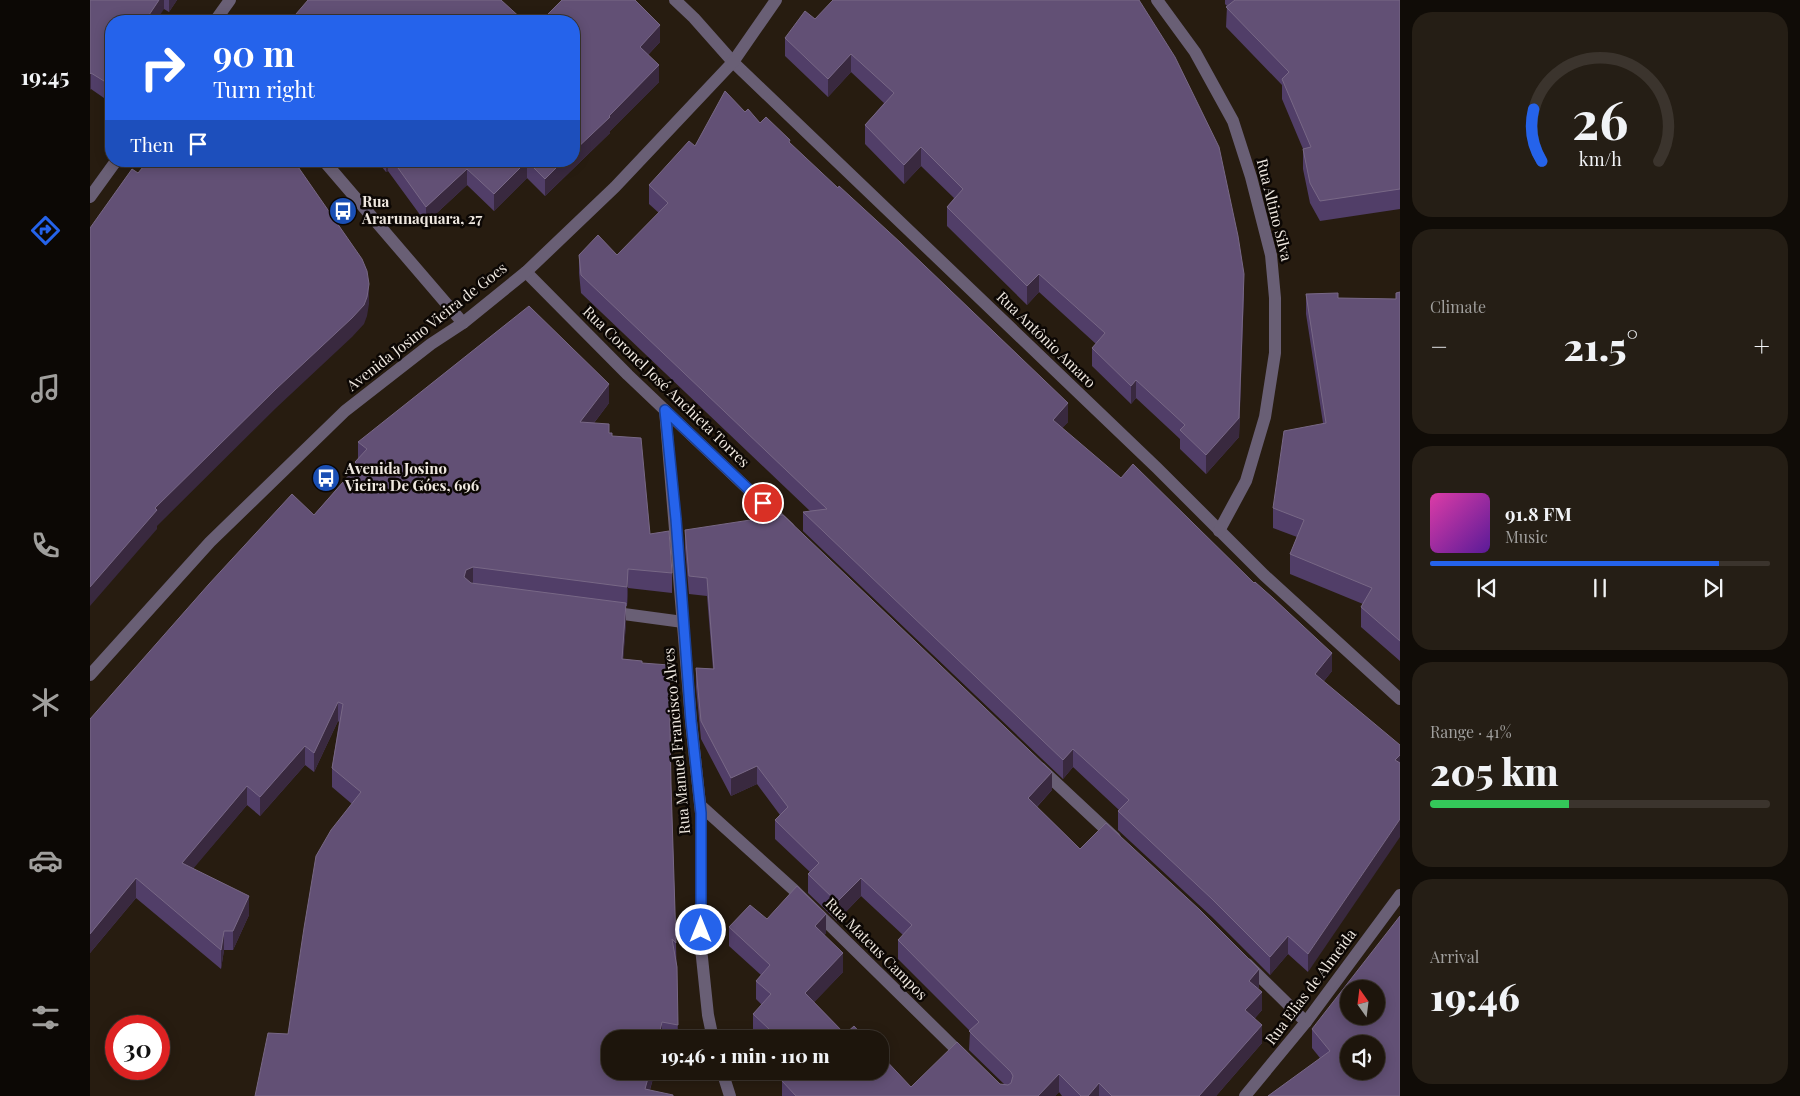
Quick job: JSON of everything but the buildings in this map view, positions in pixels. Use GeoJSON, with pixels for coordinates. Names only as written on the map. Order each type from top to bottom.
{"type":"FeatureCollection","features":[{"type":"Feature","properties":{"kind":"street"},"geometry":{"type":"LineString","coordinates":[[219,15],[230,0]]}},
{"type":"Feature","properties":{"kind":"street","name":"Rua Antônio Amaro"},"geometry":{"type":"LineString","coordinates":[[675,0],[694,18],[733,62],[1157,468],[1264,575],[1400,699]]}},
{"type":"Feature","properties":{"kind":"street","name":"Avenida Josino Vieira de Goes"},"geometry":{"type":"LineString","coordinates":[[90,675],[210,542],[345,411],[431,344],[463,323],[526,272],[614,187],[733,62],[776,0]]}},
{"type":"Feature","properties":{"kind":"street","name":"Rua Altino Silva"},"geometry":{"type":"LineString","coordinates":[[1157,0],[1195,52],[1233,121],[1251,177],[1271,255],[1275,298],[1275,353],[1265,417],[1246,481],[1220,531]]}},
{"type":"Feature","properties":{"kind":"street"},"geometry":{"type":"LineString","coordinates":[[90,197],[112,167]]}},
{"type":"Feature","properties":{"kind":"street"},"geometry":{"type":"LineString","coordinates":[[329,167],[463,323]]}},
{"type":"Feature","properties":{"kind":"street","name":"Rua Coronel José Anchieta Torres"},"geometry":{"type":"LineString","coordinates":[[526,272],[665,410],[800,538]]}},
{"type":"Feature","properties":{"kind":"street","name":"Rua Manuel Francisco Alves"},"geometry":{"type":"LineString","coordinates":[[665,410],[691,721],[701,806],[701,948],[708,1015],[712,1030]]}},
{"type":"Feature","properties":{"kind":"street"},"geometry":{"type":"LineString","coordinates":[[597,610],[683,622]]}},
{"type":"Feature","properties":{"kind":"street"},"geometry":{"type":"LineString","coordinates":[[1030,758],[1121,844]]}},
{"type":"Feature","properties":{"kind":"street","name":"Rua Mateus Campos"},"geometry":{"type":"LineString","coordinates":[[701,806],[794,890],[971,1064]]}},
{"type":"Feature","properties":{"kind":"street","name":"Rua Elias de Almeida"},"geometry":{"type":"LineString","coordinates":[[1245,1096],[1306,1022],[1400,895]]}},
{"type":"Feature","properties":{"kind":"street"},"geometry":{"type":"LineString","coordinates":[[1239,956],[1306,1022]]}},
{"type":"Feature","properties":{"kind":"street"},"geometry":{"type":"LineString","coordinates":[[725,1080],[730,1096]]}},
{"type":"Feature","properties":{"kind":"place","name":"Rua Ararunaquara, 27"},"geometry":{"type":"Point","coordinates":[343,211]}},
{"type":"Feature","properties":{"kind":"place","name":"Avenida Josino Vieira De Góes, 696"},"geometry":{"type":"Point","coordinates":[326,478]}},
{"type":"Feature","properties":{"kind":"route"},"geometry":{"type":"LineString","coordinates":[[701,930],[701,813],[691,721],[676,519],[665,410],[763,503]]}}]}
